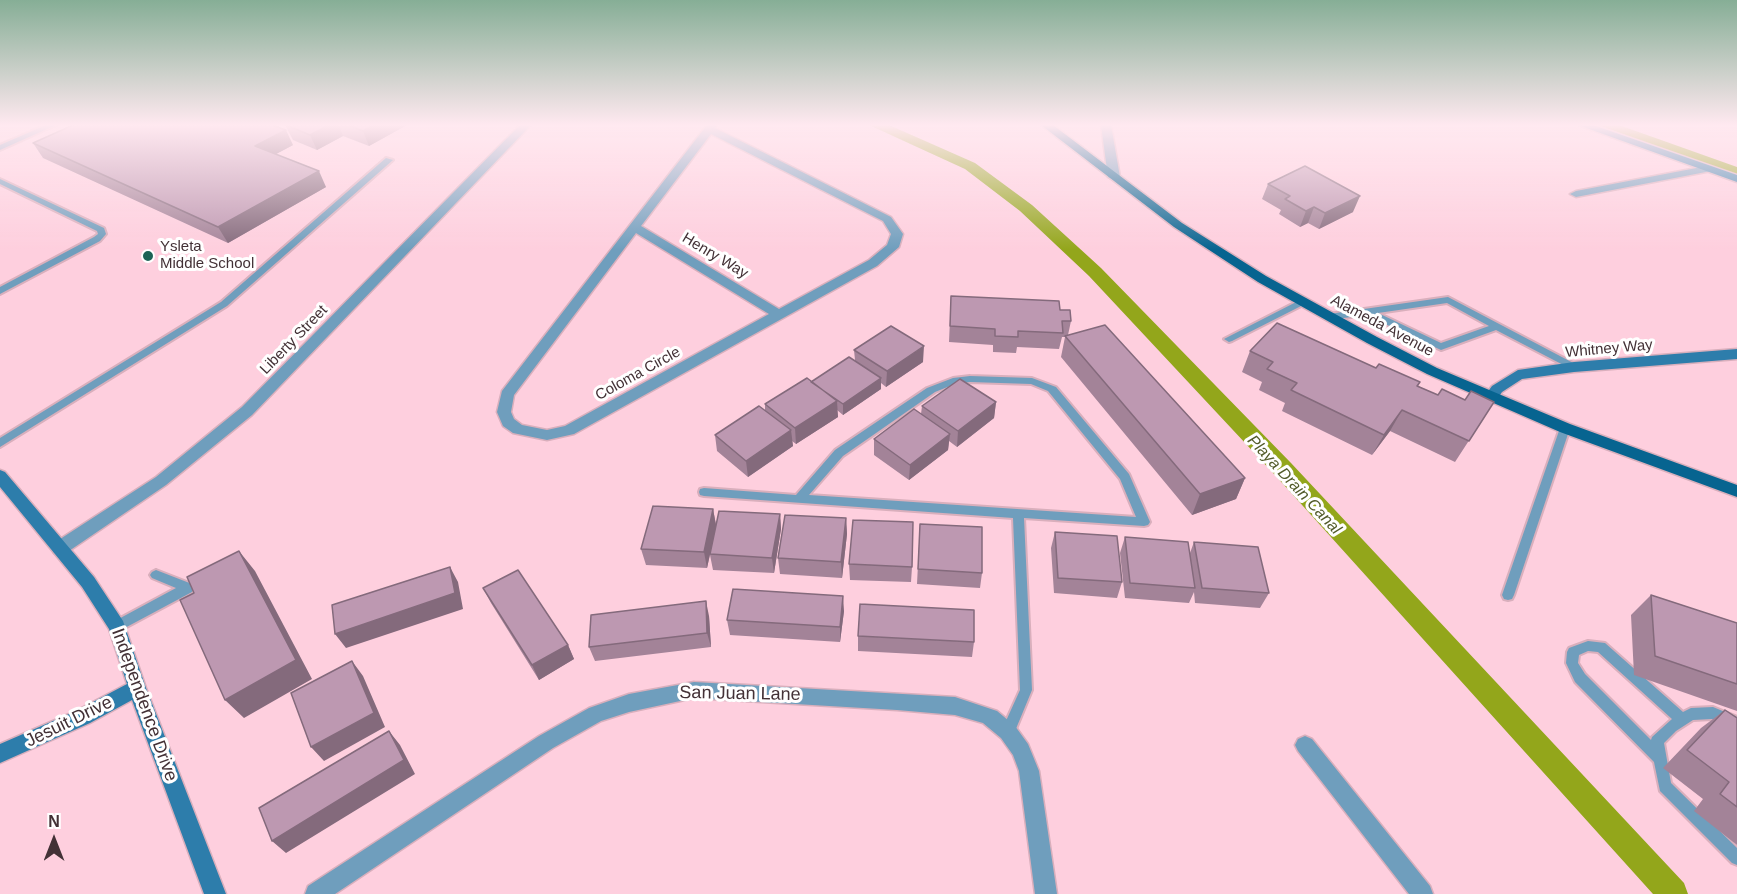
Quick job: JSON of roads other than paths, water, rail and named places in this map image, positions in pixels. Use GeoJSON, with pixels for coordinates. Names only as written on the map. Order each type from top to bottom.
{"type":"FeatureCollection","features":[{"type":"Feature","properties":{"kind":"main road","name":"Alameda Avenue"},"geometry":{"type":"LineString","coordinates":[[1101,167],[1186,230],[1302,302],[1432,371],[1565,428],[1737,491]]}},
{"type":"Feature","properties":{"kind":"street","name":"Liberty Street"},"geometry":{"type":"LineString","coordinates":[[60,548],[161,481],[248,411],[485,167]]}},
{"type":"Feature","properties":{"kind":"street","name":"Coloma Circle"},"geometry":{"type":"LineString","coordinates":[[680,167],[507,394],[504,412],[508,422],[518,429],[546,435],[569,430],[873,262],[893,247],[897,234],[894,226],[881,215],[788,167]]}},
{"type":"Feature","properties":{"kind":"street"},"geometry":{"type":"LineString","coordinates":[[1112,167],[1114,177]]}},
{"type":"Feature","properties":{"kind":"street"},"geometry":{"type":"LineString","coordinates":[[1701,167],[1737,179]]}},
{"type":"Feature","properties":{"kind":"street"},"geometry":{"type":"LineString","coordinates":[[1576,194],[1707,169]]}},
{"type":"Feature","properties":{"kind":"street","name":"Henry Way"},"geometry":{"type":"LineString","coordinates":[[634,227],[778,314]]}},
{"type":"Feature","properties":{"kind":"street","name":"Whitney Way"},"geometry":{"type":"LineString","coordinates":[[1491,397],[1497,389],[1518,375],[1574,367],[1737,354]]}},
{"type":"Feature","properties":{"kind":"street","name":"Independence Drive"},"geometry":{"type":"LineString","coordinates":[[0,476],[88,582],[117,626],[137,688],[215,894]]}},
{"type":"Feature","properties":{"kind":"street","name":"Jesuit Drive"},"geometry":{"type":"LineString","coordinates":[[0,754],[83,717],[137,688]]}},
{"type":"Feature","properties":{"kind":"street","name":"San Juan Lane"},"geometry":{"type":"LineString","coordinates":[[316,894],[546,742],[596,714],[661,695],[694,690],[783,693],[955,706],[983,714],[1008,732],[1021,750],[1029,771],[1046,894]]}},
{"type":"Feature","properties":{"kind":"street"},"geometry":{"type":"LineString","coordinates":[[1305,745],[1422,894]]}},
{"type":"Feature","properties":{"kind":"lane"},"geometry":{"type":"LineString","coordinates":[[0,443],[224,304],[381,167]]}},
{"type":"Feature","properties":{"kind":"lane"},"geometry":{"type":"LineString","coordinates":[[0,181],[101,230],[102,234],[97,239],[0,291]]}},
{"type":"Feature","properties":{"kind":"lane"},"geometry":{"type":"LineString","coordinates":[[1329,317],[1448,300],[1574,367]]}},
{"type":"Feature","properties":{"kind":"lane"},"geometry":{"type":"LineString","coordinates":[[1229,339],[1302,302]]}},
{"type":"Feature","properties":{"kind":"lane"},"geometry":{"type":"LineString","coordinates":[[1368,312],[1441,347],[1497,326]]}},
{"type":"Feature","properties":{"kind":"lane"},"geometry":{"type":"LineString","coordinates":[[704,492],[799,499],[1018,514],[1144,522],[1125,477],[1052,389],[1032,381],[970,379],[953,381],[931,390],[839,453],[799,499]]}},
{"type":"Feature","properties":{"kind":"lane"},"geometry":{"type":"LineString","coordinates":[[1508,595],[1565,428]]}},
{"type":"Feature","properties":{"kind":"lane"},"geometry":{"type":"LineString","coordinates":[[1008,732],[1026,690],[1018,514]]}},
{"type":"Feature","properties":{"kind":"lane"},"geometry":{"type":"LineString","coordinates":[[117,626],[188,588],[156,575]]}},
{"type":"Feature","properties":{"kind":"lane"},"geometry":{"type":"LineString","coordinates":[[1658,757],[1580,678],[1572,663],[1573,652],[1588,646],[1601,647],[1682,720]]}},
{"type":"Feature","properties":{"kind":"lane"},"geometry":{"type":"LineString","coordinates":[[1737,724],[1713,713],[1691,714],[1657,741],[1658,757],[1665,786],[1737,858]]}},
{"type":"Feature","properties":{"kind":"waterway","name":"Playa Drain Canal"},"geometry":{"type":"LineString","coordinates":[[971,167],[1026,208],[1095,272],[1283,469],[1673,894]]}},
{"type":"Feature","properties":{"kind":"waterway"},"geometry":{"type":"LineString","coordinates":[[1722,167],[1737,172]]}},
{"type":"Feature","properties":{"kind":"place","name":"Ysleta Middle School"},"geometry":{"type":"Point","coordinates":[148,256]}}]}
